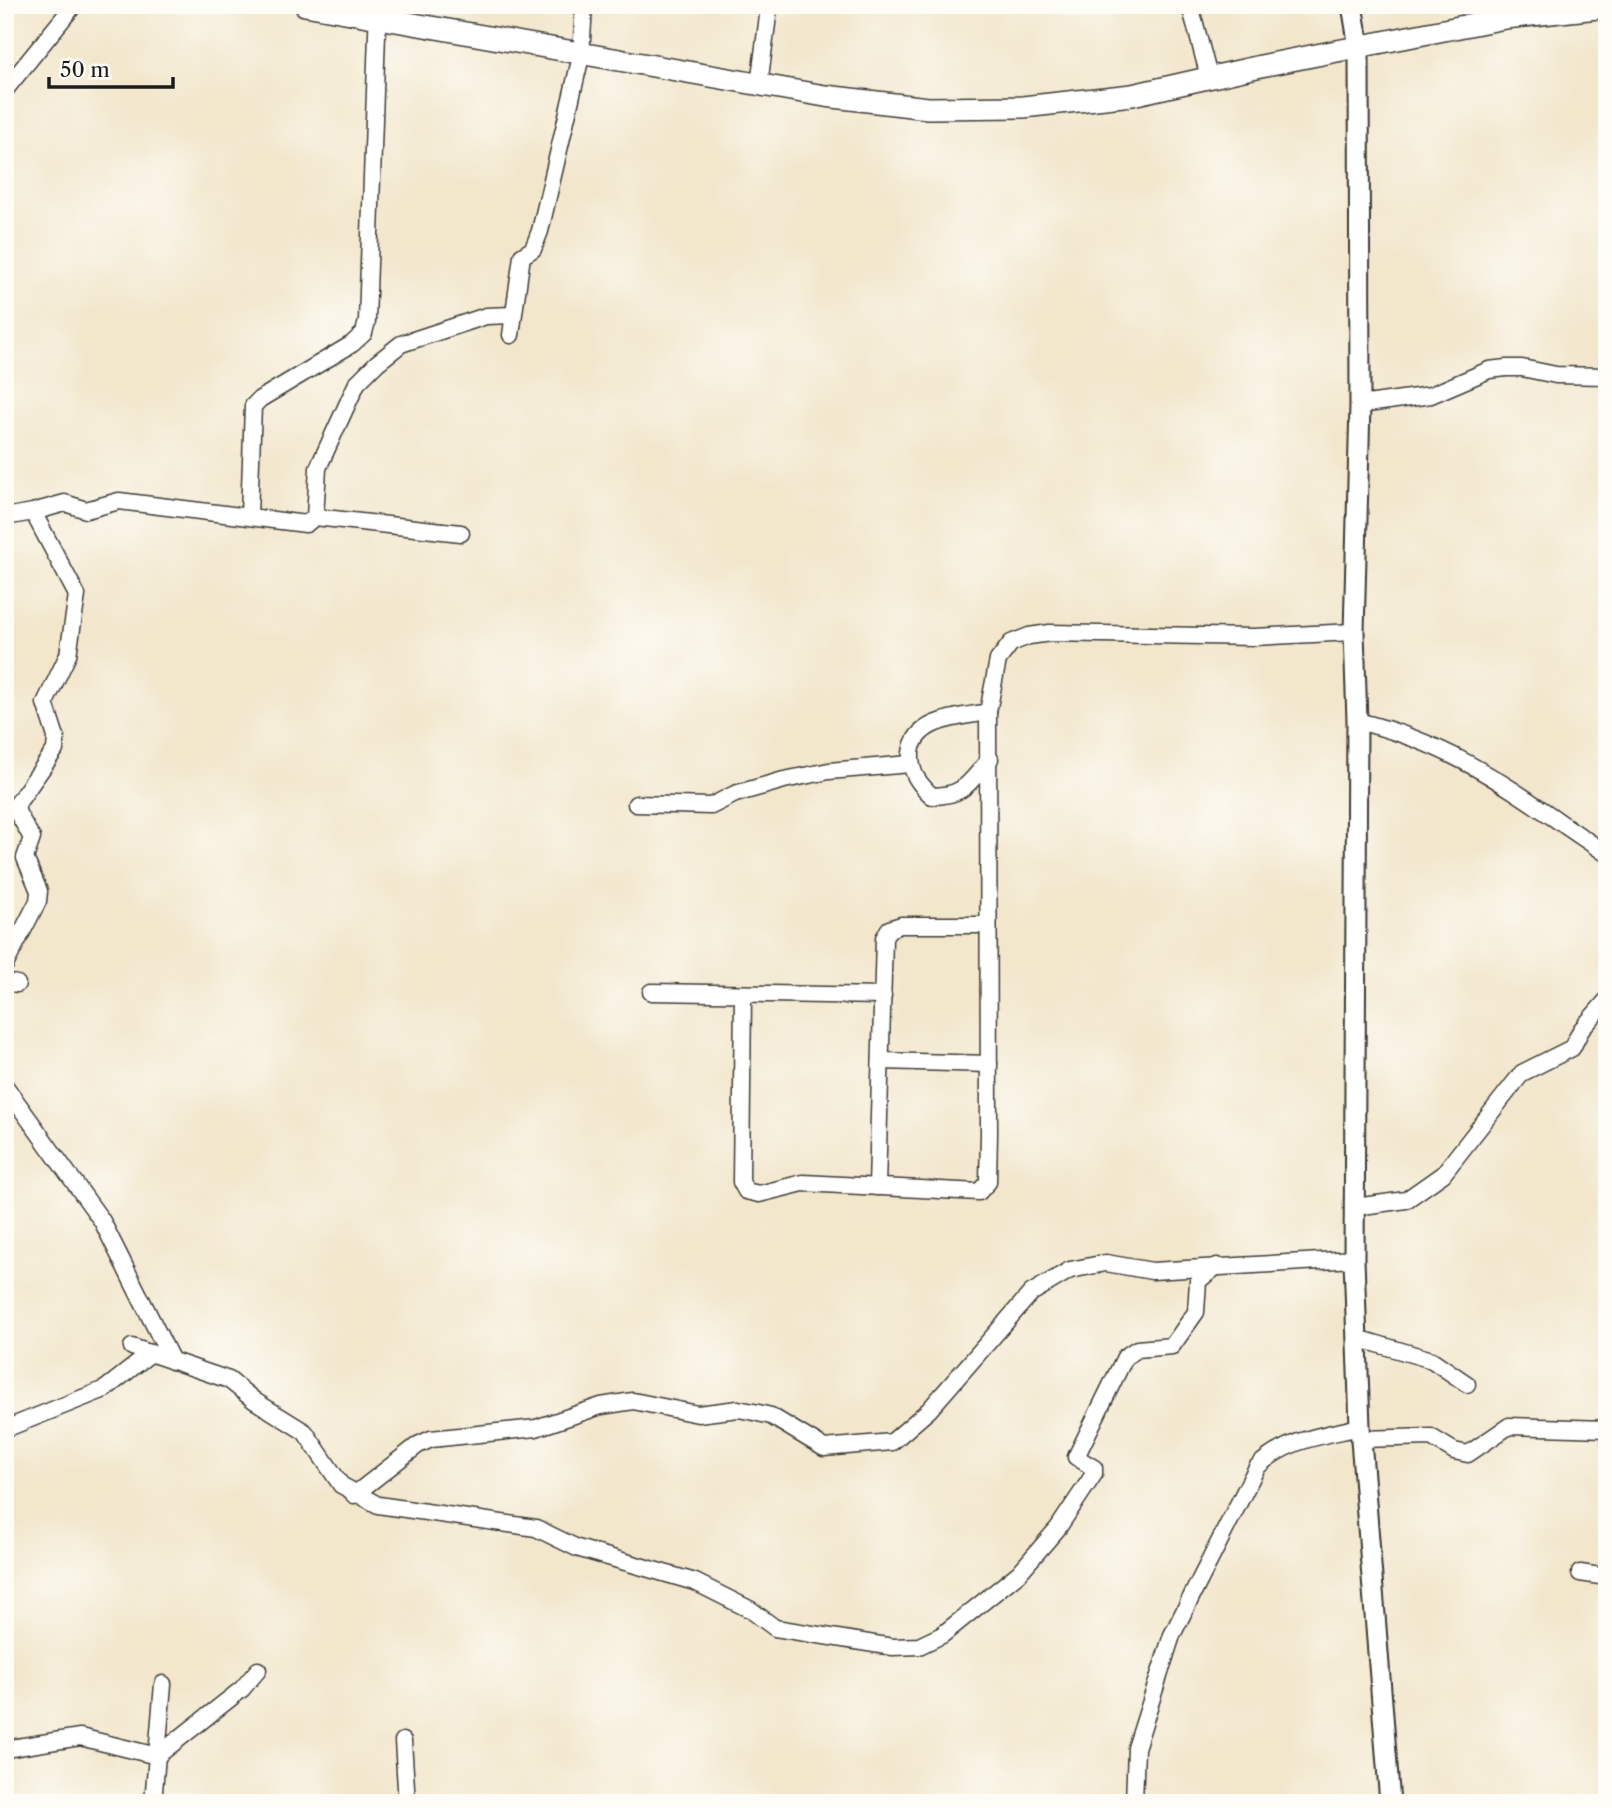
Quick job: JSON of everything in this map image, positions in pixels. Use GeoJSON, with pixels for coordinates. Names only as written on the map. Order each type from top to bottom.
{"type":"FeatureCollection","features":[{"type":"Feature","properties":{"kind":"main road"},"geometry":{"type":"LineString","coordinates":[[305,5],[378,13],[581,56],[758,85],[928,108],[1023,107],[1132,95],[1505,18],[1585,7],[1607,7]]}},
{"type":"Feature","properties":{"kind":"street"},"geometry":{"type":"LineString","coordinates":[[5,90],[74,5]]}},
{"type":"Feature","properties":{"kind":"street"},"geometry":{"type":"LineString","coordinates":[[511,335],[522,256],[533,249],[540,231],[581,56],[584,5]]}},
{"type":"Feature","properties":{"kind":"street"},"geometry":{"type":"LineString","coordinates":[[758,85],[768,16],[766,5]]}},
{"type":"Feature","properties":{"kind":"street"},"geometry":{"type":"LineString","coordinates":[[1190,5],[1209,77]]}},
{"type":"Feature","properties":{"kind":"street"},"geometry":{"type":"LineString","coordinates":[[1352,5],[1359,47],[1360,405],[1354,632],[1357,721],[1354,1259],[1360,1433],[1390,1803]]}},
{"type":"Feature","properties":{"kind":"street"},"geometry":{"type":"LineString","coordinates":[[249,516],[253,406],[358,338],[368,321],[378,13]]}},
{"type":"Feature","properties":{"kind":"street"},"geometry":{"type":"LineString","coordinates":[[315,517],[318,468],[357,383],[401,344],[486,316],[513,316]]}},
{"type":"Feature","properties":{"kind":"street"},"geometry":{"type":"LineString","coordinates":[[358,338],[377,363]]}},
{"type":"Feature","properties":{"kind":"street"},"geometry":{"type":"LineString","coordinates":[[1360,405],[1431,395],[1489,370],[1506,368],[1522,368],[1556,375],[1607,376]]}},
{"type":"Feature","properties":{"kind":"street"},"geometry":{"type":"LineString","coordinates":[[5,517],[65,503],[86,510],[119,501],[306,524],[315,517],[461,533]]}},
{"type":"Feature","properties":{"kind":"street"},"geometry":{"type":"LineString","coordinates":[[5,965],[37,901],[38,891],[25,858],[32,838],[17,812],[17,804],[55,750],[56,737],[45,703],[68,655],[77,595],[67,570],[33,512]]}},
{"type":"Feature","properties":{"kind":"street"},"geometry":{"type":"LineString","coordinates":[[743,995],[741,1182],[746,1191],[758,1194],[803,1183],[979,1192],[988,1182],[988,712],[998,660],[1011,643],[1029,636],[1050,633],[1253,637],[1354,632]]}},
{"type":"Feature","properties":{"kind":"street"},"geometry":{"type":"LineString","coordinates":[[988,712],[934,723],[920,733],[912,744],[910,764],[917,783],[932,796],[953,796],[961,792],[990,759]]}},
{"type":"Feature","properties":{"kind":"street"},"geometry":{"type":"LineString","coordinates":[[1357,721],[1406,734],[1467,761],[1502,781],[1607,854]]}},
{"type":"Feature","properties":{"kind":"street"},"geometry":{"type":"LineString","coordinates":[[636,804],[711,806],[735,794],[784,780],[829,771],[910,764]]}},
{"type":"Feature","properties":{"kind":"street"},"geometry":{"type":"LineString","coordinates":[[877,1187],[884,938],[890,929],[901,925],[988,925]]}},
{"type":"Feature","properties":{"kind":"street"},"geometry":{"type":"LineString","coordinates":[[651,992],[883,996]]}},
{"type":"Feature","properties":{"kind":"street"},"geometry":{"type":"LineString","coordinates":[[1355,1208],[1406,1199],[1443,1174],[1522,1073],[1572,1048],[1581,1030],[1607,1000]]}},
{"type":"Feature","properties":{"kind":"street"},"geometry":{"type":"LineString","coordinates":[[881,1061],[989,1064]]}},
{"type":"Feature","properties":{"kind":"street"},"geometry":{"type":"LineString","coordinates":[[5,1086],[102,1221],[172,1361]]}},
{"type":"Feature","properties":{"kind":"street"},"geometry":{"type":"LineString","coordinates":[[354,1494],[418,1445],[431,1439],[536,1428],[618,1402],[633,1401],[698,1415],[738,1409],[754,1412],[771,1416],[824,1448],[892,1442],[929,1410],[1031,1293],[1070,1269],[1107,1263],[1152,1271],[1354,1259]]}},
{"type":"Feature","properties":{"kind":"street"},"geometry":{"type":"LineString","coordinates":[[132,1347],[229,1380],[255,1401],[305,1432],[341,1485],[378,1505],[536,1528],[587,1552],[695,1582],[751,1610],[775,1628],[893,1647],[919,1646],[964,1620],[1010,1581],[1058,1528],[1094,1474],[1094,1468],[1076,1457],[1125,1357],[1137,1349],[1172,1346],[1196,1312],[1198,1281],[1217,1266]]}},
{"type":"Feature","properties":{"kind":"street"},"geometry":{"type":"LineString","coordinates":[[1357,1338],[1432,1360],[1467,1384]]}},
{"type":"Feature","properties":{"kind":"street"},"geometry":{"type":"LineString","coordinates":[[5,1429],[105,1389],[150,1353]]}},
{"type":"Feature","properties":{"kind":"street"},"geometry":{"type":"LineString","coordinates":[[1134,1803],[1136,1748],[1172,1635],[1257,1467],[1272,1452],[1292,1442],[1360,1433],[1431,1437],[1454,1451],[1468,1454],[1484,1446],[1500,1430],[1509,1426],[1607,1429]]}},
{"type":"Feature","properties":{"kind":"street"},"geometry":{"type":"LineString","coordinates":[[1580,1573],[1607,1577]]}},
{"type":"Feature","properties":{"kind":"street"},"geometry":{"type":"LineString","coordinates":[[157,1756],[242,1689],[258,1670]]}},
{"type":"Feature","properties":{"kind":"street"},"geometry":{"type":"LineString","coordinates":[[153,1803],[163,1684]]}},
{"type":"Feature","properties":{"kind":"street"},"geometry":{"type":"LineString","coordinates":[[5,1749],[51,1739],[80,1737],[157,1756]]}},
{"type":"Feature","properties":{"kind":"street"},"geometry":{"type":"LineString","coordinates":[[403,1741],[407,1803]]}}]}
